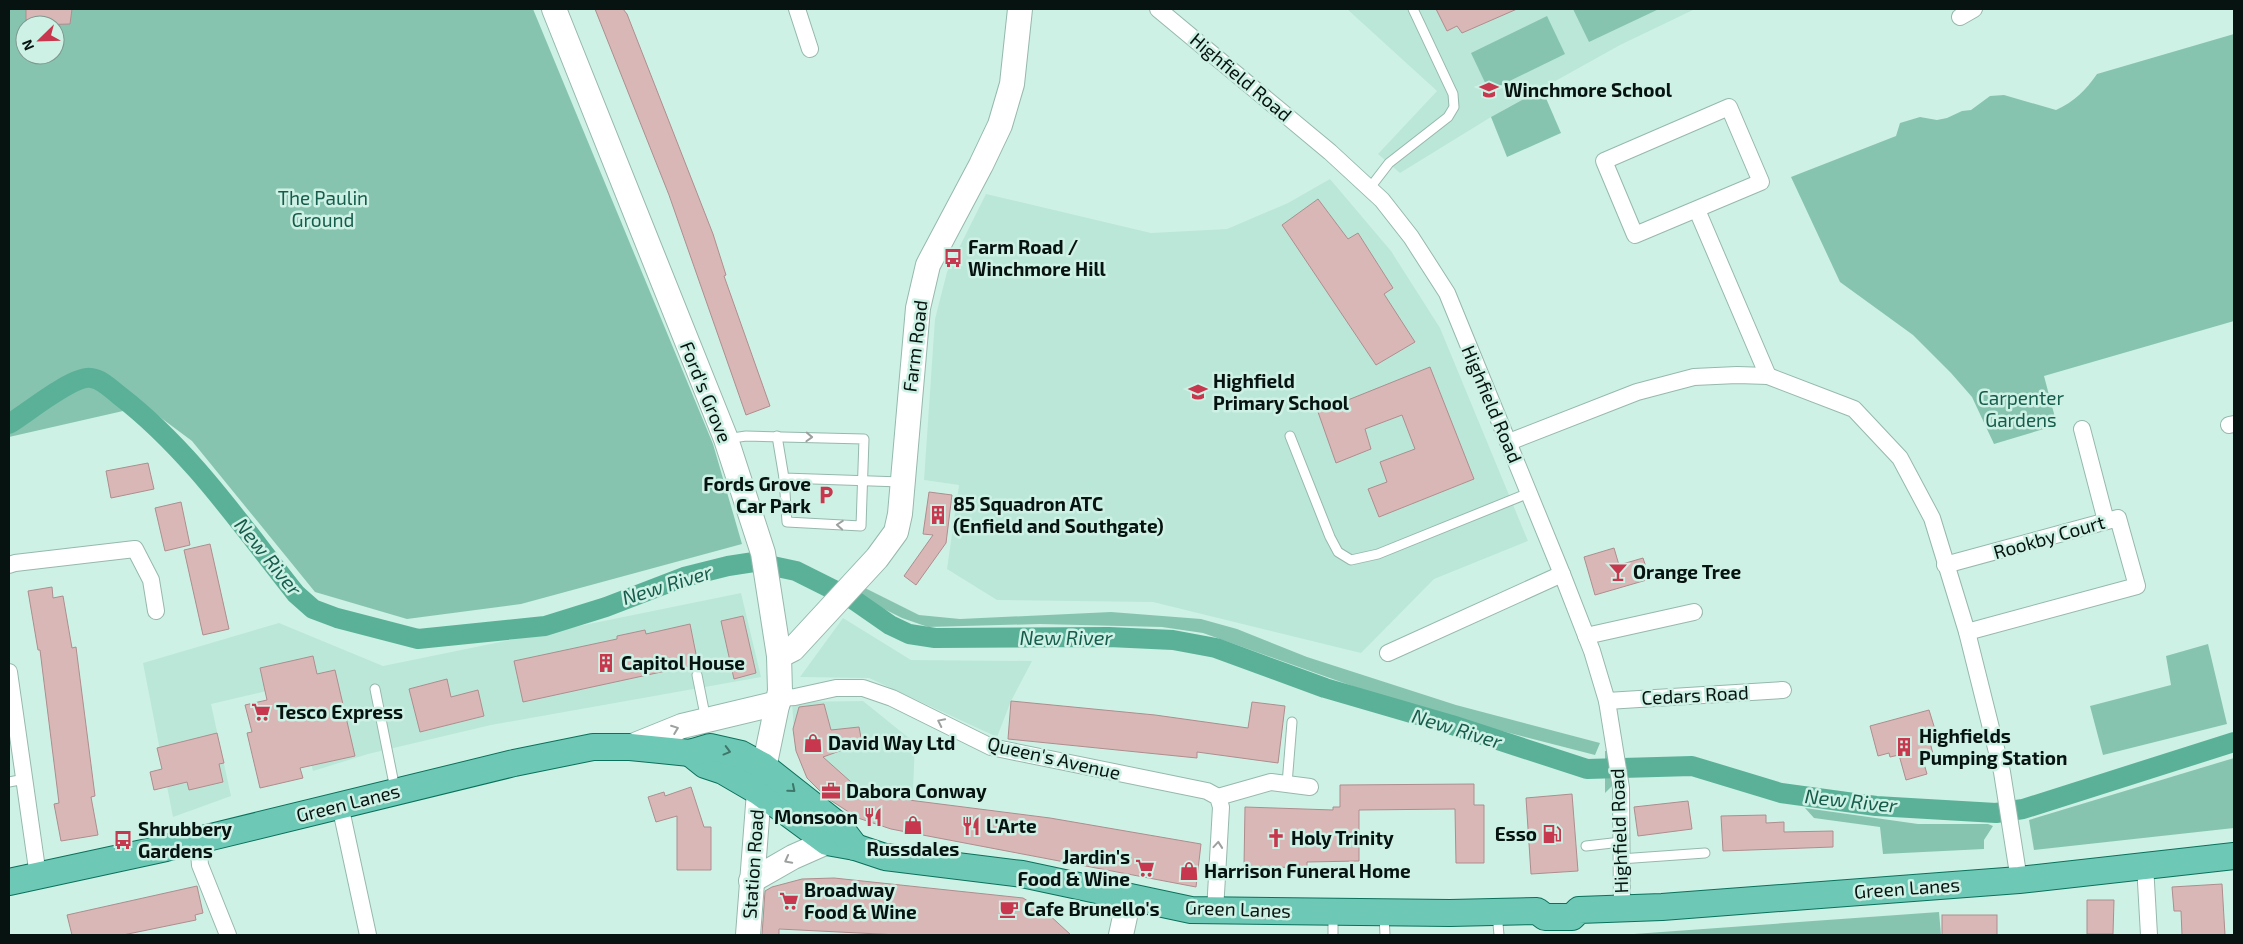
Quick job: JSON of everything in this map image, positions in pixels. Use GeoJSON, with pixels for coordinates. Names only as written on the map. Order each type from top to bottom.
{"type":"FeatureCollection","features":[{"type":"Feature","properties":{"kind":"main road","name":"Green Lanes"},"geometry":{"type":"LineString","coordinates":[[9,882],[198,840],[567,751],[593,747],[630,747],[690,753],[710,747],[741,754],[763,766],[839,826],[855,847]]}},
{"type":"Feature","properties":{"kind":"main road","name":"Green Lanes"},"geometry":{"type":"LineString","coordinates":[[690,753],[705,765],[723,772],[759,792],[827,842],[855,847],[885,857],[1022,874],[1191,910],[1333,923],[1385,923],[1450,913],[1498,923],[1537,911],[1544,903],[1571,902],[1579,910],[1622,908],[2019,880],[2234,856]]}},
{"type":"Feature","properties":{"kind":"street","name":"Ford's Grove"},"geometry":{"type":"LineString","coordinates":[[554,9],[726,439],[765,564],[779,656],[779,700],[763,766],[759,792]]}},
{"type":"Feature","properties":{"kind":"street"},"geometry":{"type":"LineString","coordinates":[[797,9],[810,49]]}},
{"type":"Feature","properties":{"kind":"street","name":"Farm Road"},"geometry":{"type":"LineString","coordinates":[[779,656],[793,649],[844,595],[877,558],[896,532],[918,308],[928,265],[981,166],[1000,126],[1012,84],[1020,9]]}},
{"type":"Feature","properties":{"kind":"street","name":"Highfield Road"},"geometry":{"type":"LineString","coordinates":[[1158,9],[1330,152],[1382,200],[1411,236],[1442,285],[1509,442],[1562,574],[1586,636],[1606,701],[1621,788],[1620,859],[1622,908]]}},
{"type":"Feature","properties":{"kind":"street"},"geometry":{"type":"LineString","coordinates":[[1960,17],[1974,9]]}},
{"type":"Feature","properties":{"kind":"street"},"geometry":{"type":"LineString","coordinates":[[1729,107],[1761,182],[1697,210],[1635,236],[1604,161],[1729,107]]}},
{"type":"Feature","properties":{"kind":"street"},"geometry":{"type":"LineString","coordinates":[[1697,210],[1768,376]]}},
{"type":"Feature","properties":{"kind":"street"},"geometry":{"type":"LineString","coordinates":[[1509,442],[1667,383],[1694,377],[1737,374],[1768,376],[1854,409],[1900,458],[1932,518],[1967,632],[2002,772],[2019,880]]}},
{"type":"Feature","properties":{"kind":"street"},"geometry":{"type":"LineString","coordinates":[[2082,429],[2106,521]]}},
{"type":"Feature","properties":{"kind":"street","name":"Rookby Court"},"geometry":{"type":"LineString","coordinates":[[1945,565],[2118,518],[2137,586],[1967,632]]}},
{"type":"Feature","properties":{"kind":"street"},"geometry":{"type":"LineString","coordinates":[[9,565],[135,549],[151,580],[156,611]]}},
{"type":"Feature","properties":{"kind":"street"},"geometry":{"type":"LineString","coordinates":[[1388,653],[1562,574]]}},
{"type":"Feature","properties":{"kind":"street"},"geometry":{"type":"LineString","coordinates":[[1586,636],[1694,612]]}},
{"type":"Feature","properties":{"kind":"street"},"geometry":{"type":"LineString","coordinates":[[9,672],[38,876]]}},
{"type":"Feature","properties":{"kind":"street","name":"Queen's Avenue"},"geometry":{"type":"LineString","coordinates":[[779,700],[836,688],[862,688],[892,698],[991,747],[1207,791],[1218,797]]}},
{"type":"Feature","properties":{"kind":"street","name":"Cedars Road"},"geometry":{"type":"LineString","coordinates":[[1606,701],[1783,690]]}},
{"type":"Feature","properties":{"kind":"street"},"geometry":{"type":"LineString","coordinates":[[630,747],[682,726],[779,700]]}},
{"type":"Feature","properties":{"kind":"street"},"geometry":{"type":"LineString","coordinates":[[1215,911],[1221,824],[1218,797],[1271,782],[1310,788]]}},
{"type":"Feature","properties":{"kind":"street","name":"Station Road"},"geometry":{"type":"LineString","coordinates":[[748,935],[759,792]]}},
{"type":"Feature","properties":{"kind":"street"},"geometry":{"type":"LineString","coordinates":[[340,806],[368,935]]}},
{"type":"Feature","properties":{"kind":"street"},"geometry":{"type":"LineString","coordinates":[[198,840],[200,865],[228,935]]}},
{"type":"Feature","properties":{"kind":"street"},"geometry":{"type":"LineString","coordinates":[[751,881],[788,859],[827,842]]}},
{"type":"Feature","properties":{"kind":"street"},"geometry":{"type":"LineString","coordinates":[[2145,865],[2149,935]]}},
{"type":"Feature","properties":{"kind":"street"},"geometry":{"type":"LineString","coordinates":[[1121,935],[1129,898]]}},
{"type":"Feature","properties":{"kind":"lane"},"geometry":{"type":"LineString","coordinates":[[1369,189],[1389,163],[1448,117],[1454,107],[1453,94],[1413,9]]}},
{"type":"Feature","properties":{"kind":"lane"},"geometry":{"type":"LineString","coordinates":[[726,439],[777,436],[864,439],[861,526],[787,522],[784,478],[777,436]]}},
{"type":"Feature","properties":{"kind":"lane"},"geometry":{"type":"LineString","coordinates":[[1290,436],[1330,537],[1338,552],[1351,560],[1378,554],[1529,492]]}},
{"type":"Feature","properties":{"kind":"lane"},"geometry":{"type":"LineString","coordinates":[[784,478],[902,482]]}},
{"type":"Feature","properties":{"kind":"lane"},"geometry":{"type":"LineString","coordinates":[[697,675],[706,720]]}},
{"type":"Feature","properties":{"kind":"lane"},"geometry":{"type":"LineString","coordinates":[[374,689],[396,792]]}},
{"type":"Feature","properties":{"kind":"lane"},"geometry":{"type":"LineString","coordinates":[[1287,784],[1292,722]]}},
{"type":"Feature","properties":{"kind":"lane"},"geometry":{"type":"LineString","coordinates":[[9,782],[25,779]]}},
{"type":"Feature","properties":{"kind":"lane"},"geometry":{"type":"LineString","coordinates":[[1586,846],[1621,842]]}},
{"type":"Feature","properties":{"kind":"lane"},"geometry":{"type":"LineString","coordinates":[[1620,859],[1704,853]]}},
{"type":"Feature","properties":{"kind":"shaded area","name":"Winchmore School"},"geometry":{"type":"Polygon","coordinates":[[[1347,9],[1695,9],[1620,45],[1491,117],[1400,173],[1378,154],[1437,91],[1347,9]]]}},
{"type":"Feature","properties":{"kind":"shaded area","name":"Highfield Primary School"},"geometry":{"type":"Polygon","coordinates":[[[1330,179],[1391,251],[1440,328],[1528,541],[1434,579],[1361,653],[1153,602],[997,600],[947,569],[959,485],[924,480],[935,319],[947,272],[986,194],[1151,233],[1227,229],[1288,203],[1330,179]]]}},
{"type":"Feature","properties":{"kind":"shaded area"},"geometry":{"type":"Polygon","coordinates":[[[741,593],[761,677],[491,725],[368,754],[313,771],[292,685],[211,704],[231,796],[173,817],[143,663],[279,623],[383,666],[741,593]]]}},
{"type":"Feature","properties":{"kind":"shaded area"},"geometry":{"type":"Polygon","coordinates":[[[843,618],[911,660],[1032,661],[1011,701],[997,737],[869,678],[800,677],[843,618]]]}},
{"type":"Feature","properties":{"kind":"shaded area"},"geometry":{"type":"Polygon","coordinates":[[[863,701],[915,743],[911,835],[854,817],[818,788],[805,774],[795,747],[792,702],[863,701]]]}},
{"type":"Feature","properties":{"kind":"green space","name":"The Paulin Ground"},"geometry":{"type":"Polygon","coordinates":[[[9,9],[533,9],[713,444],[742,544],[521,604],[407,619],[315,592],[192,441],[145,406],[9,437],[9,9]]]}},
{"type":"Feature","properties":{"kind":"green space"},"geometry":{"type":"Polygon","coordinates":[[[1573,9],[1659,9],[1589,42],[1573,9]]]}},
{"type":"Feature","properties":{"kind":"green space"},"geometry":{"type":"Polygon","coordinates":[[[1547,16],[1565,54],[1489,91],[1471,53],[1547,16]]]}},
{"type":"Feature","properties":{"kind":"green space","name":"Carpenter Gardens"},"geometry":{"type":"Polygon","coordinates":[[[2234,34],[2234,321],[2044,376],[2057,425],[1994,444],[1972,397],[1951,373],[1913,335],[1840,282],[1791,177],[1896,136],[1900,123],[1920,117],[1937,120],[1947,118],[1962,111],[1971,110],[1990,96],[2004,95],[2056,110],[2079,95],[2097,74],[2234,34]]]}},
{"type":"Feature","properties":{"kind":"green space"},"geometry":{"type":"Polygon","coordinates":[[[1542,89],[1561,133],[1507,157],[1491,117],[1542,89]]]}},
{"type":"Feature","properties":{"kind":"green space"},"geometry":{"type":"Polygon","coordinates":[[[861,586],[919,615],[960,619],[1111,612],[1201,619],[1237,629],[1307,657],[1456,705],[1600,743],[1595,755],[1417,709],[1203,633],[1162,627],[1040,624],[928,627],[902,618],[856,595],[861,586]]]}},
{"type":"Feature","properties":{"kind":"green space"},"geometry":{"type":"Polygon","coordinates":[[[2208,644],[2227,724],[2103,755],[2090,706],[2171,685],[2166,656],[2208,644]]]}},
{"type":"Feature","properties":{"kind":"green space"},"geometry":{"type":"Polygon","coordinates":[[[1605,751],[1611,751],[1614,784],[1605,793],[1605,751]]]}},
{"type":"Feature","properties":{"kind":"green space"},"geometry":{"type":"Polygon","coordinates":[[[2234,758],[2234,828],[2034,850],[2029,820],[2234,758]]]}},
{"type":"Feature","properties":{"kind":"green space"},"geometry":{"type":"Polygon","coordinates":[[[1805,808],[1918,824],[1988,824],[1993,826],[1984,840],[1984,849],[1883,854],[1880,827],[1814,818],[1805,808]]]}},
{"type":"Feature","properties":{"kind":"green space"},"geometry":{"type":"Polygon","coordinates":[[[1939,912],[1941,935],[1620,935],[1939,912]]]}},
{"type":"Feature","properties":{"kind":"building"},"geometry":{"type":"Polygon","coordinates":[[[26,9],[72,9],[70,24],[65,24],[65,15],[26,15],[26,9]]]}},
{"type":"Feature","properties":{"kind":"building"},"geometry":{"type":"Polygon","coordinates":[[[595,9],[623,9],[627,14],[713,234],[726,275],[724,276],[770,406],[746,415],[669,195],[595,9]]]}},
{"type":"Feature","properties":{"kind":"building"},"geometry":{"type":"Polygon","coordinates":[[[1436,9],[1517,9],[1462,33],[1457,26],[1447,31],[1436,9]]]}},
{"type":"Feature","properties":{"kind":"building"},"geometry":{"type":"Polygon","coordinates":[[[1318,199],[1348,239],[1358,233],[1393,288],[1384,294],[1415,342],[1376,365],[1282,225],[1318,199]]]}},
{"type":"Feature","properties":{"kind":"building"},"geometry":{"type":"Polygon","coordinates":[[[1430,367],[1474,479],[1379,517],[1368,489],[1387,482],[1380,462],[1415,449],[1402,415],[1365,429],[1371,449],[1336,463],[1318,412],[1430,367]]]}},
{"type":"Feature","properties":{"kind":"building"},"geometry":{"type":"Polygon","coordinates":[[[148,463],[154,489],[111,498],[106,471],[148,463]]]}},
{"type":"Feature","properties":{"kind":"building"},"geometry":{"type":"Polygon","coordinates":[[[929,492],[952,495],[946,543],[916,585],[904,576],[933,535],[923,534],[929,492]]]}},
{"type":"Feature","properties":{"kind":"building"},"geometry":{"type":"Polygon","coordinates":[[[181,502],[190,545],[165,551],[155,508],[181,502]]]}},
{"type":"Feature","properties":{"kind":"building"},"geometry":{"type":"Polygon","coordinates":[[[210,544],[229,629],[203,635],[184,550],[210,544]]]}},
{"type":"Feature","properties":{"kind":"building","name":"Orange Tree"},"geometry":{"type":"Polygon","coordinates":[[[1614,548],[1619,565],[1643,558],[1650,579],[1595,595],[1584,557],[1614,548]]]}},
{"type":"Feature","properties":{"kind":"building"},"geometry":{"type":"Polygon","coordinates":[[[52,587],[53,598],[63,596],[72,648],[76,647],[95,796],[91,797],[98,835],[61,841],[54,804],[59,803],[40,650],[38,650],[28,591],[52,587]]]}},
{"type":"Feature","properties":{"kind":"building"},"geometry":{"type":"Polygon","coordinates":[[[743,616],[756,673],[734,679],[721,621],[743,616]]]}},
{"type":"Feature","properties":{"kind":"building","name":"Capitol House"},"geometry":{"type":"Polygon","coordinates":[[[690,624],[698,664],[523,702],[514,661],[617,639],[617,636],[645,630],[646,634],[690,624]]]}},
{"type":"Feature","properties":{"kind":"building"},"geometry":{"type":"Polygon","coordinates":[[[313,656],[317,674],[335,670],[355,756],[300,768],[303,778],[260,788],[247,733],[252,732],[245,705],[267,700],[260,668],[313,656]]]}},
{"type":"Feature","properties":{"kind":"building"},"geometry":{"type":"Polygon","coordinates":[[[447,679],[451,697],[478,690],[484,716],[420,732],[409,689],[447,679]]]}},
{"type":"Feature","properties":{"kind":"building"},"geometry":{"type":"Polygon","coordinates":[[[1011,701],[1155,715],[1248,728],[1252,702],[1285,706],[1278,763],[1197,752],[1197,758],[1008,739],[1011,701]]]}},
{"type":"Feature","properties":{"kind":"building"},"geometry":{"type":"Polygon","coordinates":[[[824,704],[831,730],[859,727],[862,743],[823,757],[851,782],[861,787],[885,797],[1050,818],[1201,844],[1196,887],[891,829],[858,818],[827,798],[807,778],[796,751],[793,729],[799,707],[824,704]]]}},
{"type":"Feature","properties":{"kind":"building","name":"Highfields Pumping Station"},"geometry":{"type":"Polygon","coordinates":[[[1929,710],[1938,739],[1930,742],[1933,754],[1922,757],[1927,774],[1906,780],[1899,755],[1890,757],[1889,753],[1878,756],[1870,726],[1929,710]]]}},
{"type":"Feature","properties":{"kind":"building"},"geometry":{"type":"Polygon","coordinates":[[[217,733],[224,763],[219,764],[223,782],[189,790],[187,782],[154,790],[150,772],[162,769],[157,748],[217,733]]]}},
{"type":"Feature","properties":{"kind":"building"},"geometry":{"type":"Polygon","coordinates":[[[1474,784],[1474,805],[1484,805],[1484,863],[1456,863],[1455,809],[1359,810],[1359,861],[1307,862],[1307,868],[1244,866],[1245,807],[1333,810],[1333,807],[1340,807],[1340,785],[1474,784]]]}},
{"type":"Feature","properties":{"kind":"building"},"geometry":{"type":"Polygon","coordinates":[[[691,787],[704,827],[711,827],[711,870],[677,870],[677,816],[656,822],[648,797],[664,792],[665,796],[691,787]]]}},
{"type":"Feature","properties":{"kind":"building","name":"Esso"},"geometry":{"type":"Polygon","coordinates":[[[1572,794],[1578,871],[1531,874],[1526,798],[1572,794]]]}},
{"type":"Feature","properties":{"kind":"building"},"geometry":{"type":"Polygon","coordinates":[[[1688,801],[1692,829],[1638,836],[1634,807],[1688,801]]]}},
{"type":"Feature","properties":{"kind":"building"},"geometry":{"type":"Polygon","coordinates":[[[1766,815],[1766,823],[1784,822],[1784,832],[1833,831],[1833,847],[1723,851],[1721,816],[1766,815]]]}},
{"type":"Feature","properties":{"kind":"building"},"geometry":{"type":"Polygon","coordinates":[[[834,878],[1023,898],[1046,912],[1071,935],[899,935],[779,929],[779,935],[762,935],[765,891],[772,887],[802,879],[834,878]]]}},
{"type":"Feature","properties":{"kind":"building"},"geometry":{"type":"Polygon","coordinates":[[[2222,884],[2225,935],[2182,935],[2181,911],[2174,911],[2172,887],[2222,884]]]}},
{"type":"Feature","properties":{"kind":"building"},"geometry":{"type":"Polygon","coordinates":[[[197,886],[203,913],[195,915],[196,920],[123,935],[72,935],[67,915],[197,886]]]}},
{"type":"Feature","properties":{"kind":"building"},"geometry":{"type":"Polygon","coordinates":[[[2087,900],[2114,900],[2113,934],[2087,934],[2087,900]]]}},
{"type":"Feature","properties":{"kind":"building"},"geometry":{"type":"Polygon","coordinates":[[[1942,915],[1997,915],[1997,935],[1942,935],[1942,915]]]}},
{"type":"Feature","properties":{"kind":"waterway","name":"New River"},"geometry":{"type":"LineString","coordinates":[[9,424],[73,383],[91,378],[99,380],[145,417],[192,464],[235,515],[296,594],[313,609],[337,618],[418,639],[545,626],[606,607],[684,577],[728,566],[754,562],[796,571],[854,600],[890,625],[909,634],[935,638],[1109,637],[1173,640],[1216,648],[1325,688],[1452,725],[1587,769],[1692,766],[1781,793],[1876,806],[1996,813],[2023,809],[2234,742]]}},
{"type":"Feature","properties":{"kind":"place","name":"Winchmore School"},"geometry":{"type":"Point","coordinates":[1489,90]}},
{"type":"Feature","properties":{"kind":"place","name":"Farm Road / Winchmore Hill"},"geometry":{"type":"Point","coordinates":[953,258]}},
{"type":"Feature","properties":{"kind":"place","name":"Highfield Primary School"},"geometry":{"type":"Point","coordinates":[1198,392]}},
{"type":"Feature","properties":{"kind":"place","name":"Fords Grove Car Park"},"geometry":{"type":"Point","coordinates":[826,495]}},
{"type":"Feature","properties":{"kind":"place","name":"85 Squadron ATC (Enfield and Southgate)"},"geometry":{"type":"Point","coordinates":[938,515]}},
{"type":"Feature","properties":{"kind":"place","name":"Orange Tree"},"geometry":{"type":"Point","coordinates":[1618,572]}},
{"type":"Feature","properties":{"kind":"place","name":"Capitol House"},"geometry":{"type":"Point","coordinates":[606,663]}},
{"type":"Feature","properties":{"kind":"place","name":"Tesco Express"},"geometry":{"type":"Point","coordinates":[261,712]}},
{"type":"Feature","properties":{"kind":"place","name":"David Way Ltd"},"geometry":{"type":"Point","coordinates":[813,743]}},
{"type":"Feature","properties":{"kind":"place","name":"Highfields Pumping Station"},"geometry":{"type":"Point","coordinates":[1904,747]}},
{"type":"Feature","properties":{"kind":"place","name":"Dabora Conway"},"geometry":{"type":"Point","coordinates":[831,791]}},
{"type":"Feature","properties":{"kind":"place","name":"Monsoon"},"geometry":{"type":"Point","coordinates":[873,817]}},
{"type":"Feature","properties":{"kind":"place","name":"Russdales"},"geometry":{"type":"Point","coordinates":[913,825]}},
{"type":"Feature","properties":{"kind":"place","name":"L'Arte"},"geometry":{"type":"Point","coordinates":[971,826]}},
{"type":"Feature","properties":{"kind":"place","name":"Esso"},"geometry":{"type":"Point","coordinates":[1552,834]}},
{"type":"Feature","properties":{"kind":"place","name":"Holy Trinity"},"geometry":{"type":"Point","coordinates":[1276,838]}},
{"type":"Feature","properties":{"kind":"place","name":"Shrubbery Gardens"},"geometry":{"type":"Point","coordinates":[123,840]}},
{"type":"Feature","properties":{"kind":"place","name":"Jardin's Food & Wine"},"geometry":{"type":"Point","coordinates":[1145,868]}},
{"type":"Feature","properties":{"kind":"place","name":"Harrison Funeral Home"},"geometry":{"type":"Point","coordinates":[1189,871]}},
{"type":"Feature","properties":{"kind":"place","name":"Broadway Food & Wine"},"geometry":{"type":"Point","coordinates":[789,901]}},
{"type":"Feature","properties":{"kind":"place","name":"Cafe Brunello's"},"geometry":{"type":"Point","coordinates":[1009,909]}}]}
